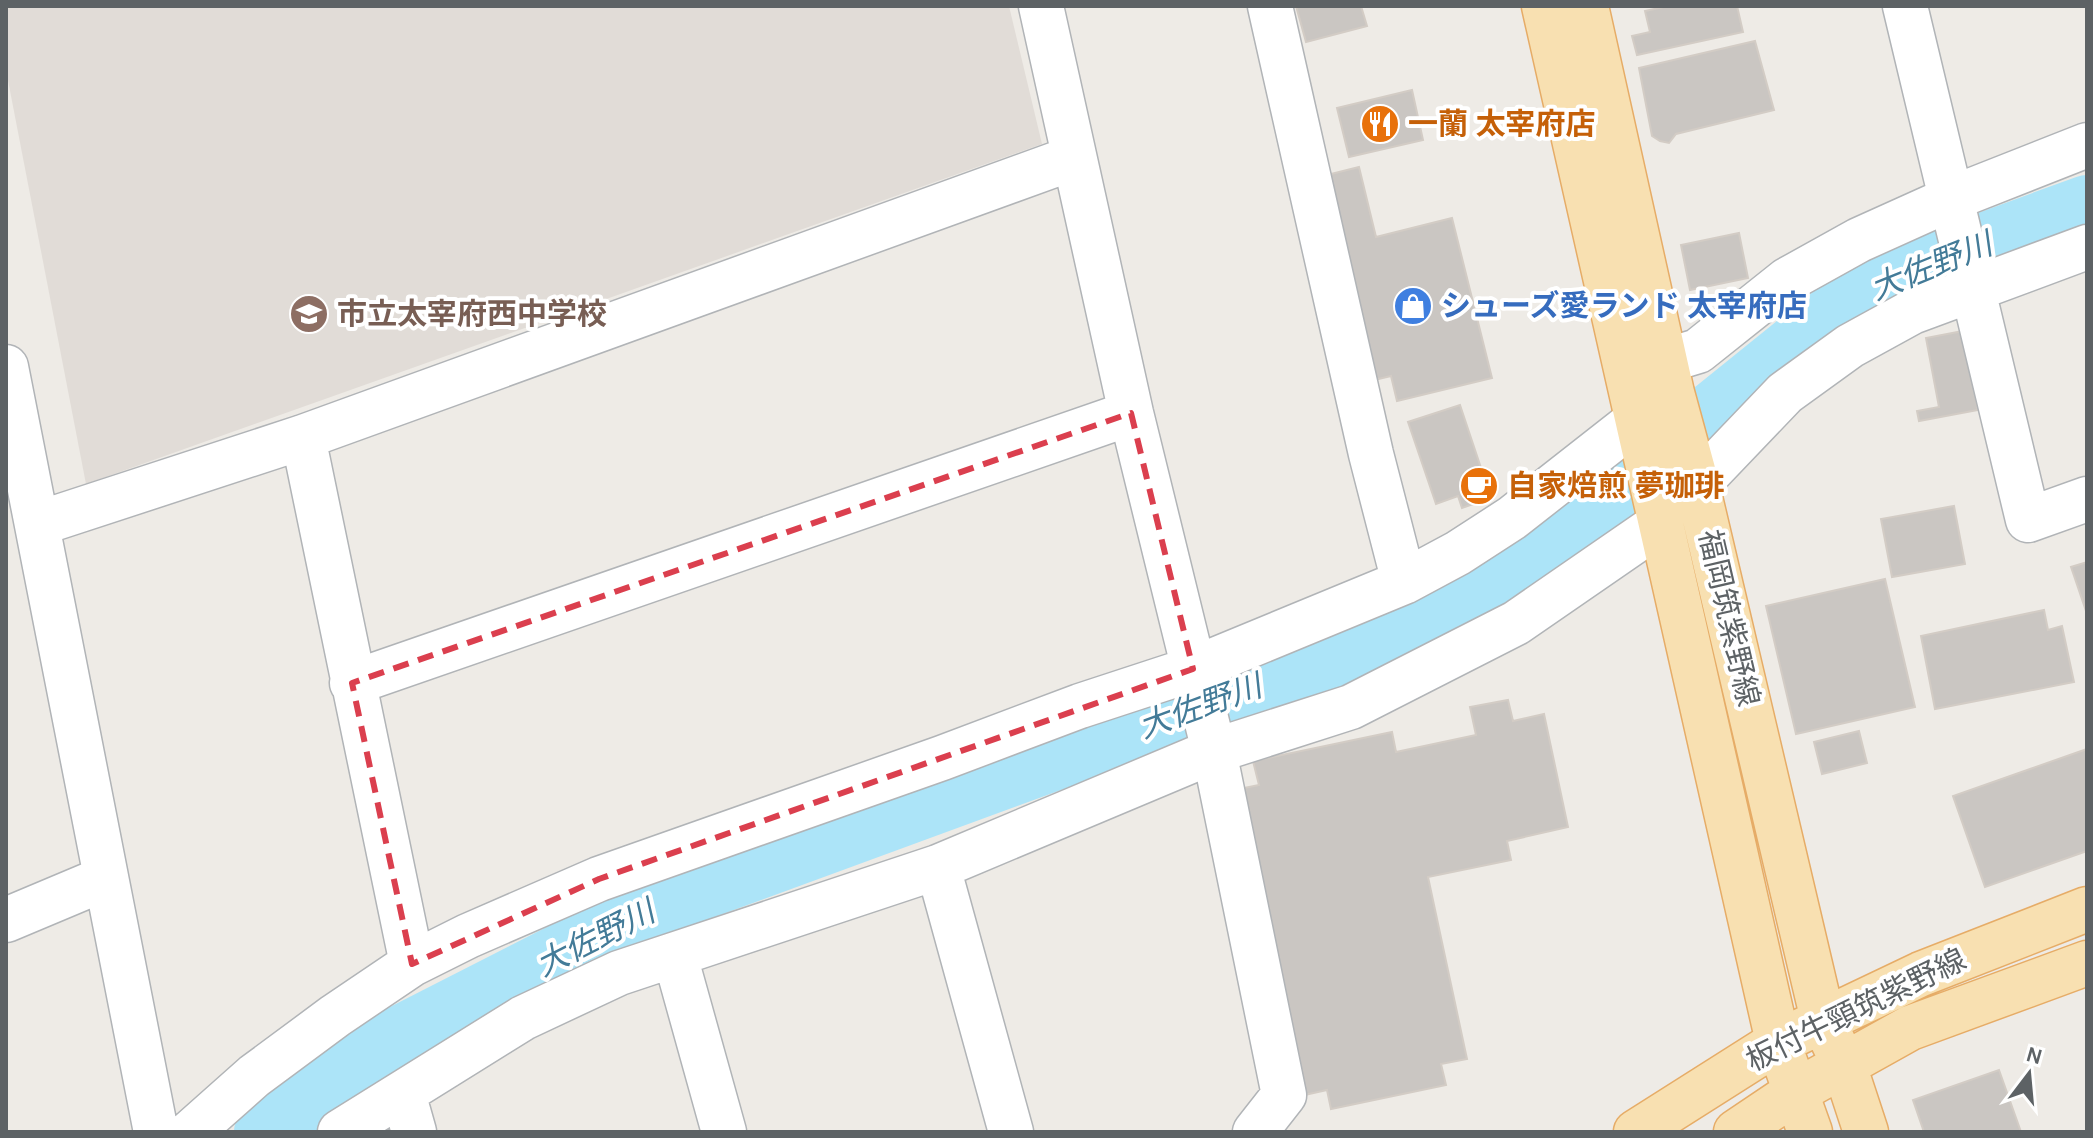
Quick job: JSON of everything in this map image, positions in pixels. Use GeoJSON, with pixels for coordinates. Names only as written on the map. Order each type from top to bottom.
{"type":"FeatureCollection","features":[{"type":"Feature","properties":{"kind":"main road","name":"福岡筑紫野線"},"geometry":{"type":"LineString","coordinates":[[1544,6],[1778,1042],[1810,1132]]}},
{"type":"Feature","properties":{"kind":"main road","name":"福岡筑紫野線"},"geometry":{"type":"LineString","coordinates":[[1586,6],[1669,377],[1823,1020],[1844,1065],[1866,1132]]}},
{"type":"Feature","properties":{"kind":"main road","name":"板付牛頸筑紫野線"},"geometry":{"type":"LineString","coordinates":[[1636,1132],[1778,1042],[1921,974],[2087,909]]}},
{"type":"Feature","properties":{"kind":"main road","name":"板付牛頸筑紫野線"},"geometry":{"type":"LineString","coordinates":[[1736,1132],[1797,1091],[1910,1028],[2087,963]]}},
{"type":"Feature","properties":{"kind":"street"},"geometry":{"type":"LineString","coordinates":[[1041,6],[1131,413],[1214,751],[1284,1095],[1255,1132]]}},
{"type":"Feature","properties":{"kind":"street"},"geometry":{"type":"LineString","coordinates":[[1270,6],[1371,454],[1404,582]]}},
{"type":"Feature","properties":{"kind":"street"},"geometry":{"type":"LineString","coordinates":[[1905,6],[2028,520],[2087,499]]}},
{"type":"Feature","properties":{"kind":"street"},"geometry":{"type":"LineString","coordinates":[[1669,377],[1787,280],[1859,240],[1954,210],[2087,145]]}},
{"type":"Feature","properties":{"kind":"street"},"geometry":{"type":"LineString","coordinates":[[37,524],[303,437],[1073,158]]}},
{"type":"Feature","properties":{"kind":"street"},"geometry":{"type":"LineString","coordinates":[[1697,485],[1785,393],[1850,346],[1971,279],[2087,247]]}},
{"type":"Feature","properties":{"kind":"street"},"geometry":{"type":"LineString","coordinates":[[6,367],[156,1132]]}},
{"type":"Feature","properties":{"kind":"street"},"geometry":{"type":"LineString","coordinates":[[352,683],[1131,413]]}},
{"type":"Feature","properties":{"kind":"street"},"geometry":{"type":"LineString","coordinates":[[191,1132],[254,1076],[335,1016],[412,964],[468,936],[599,879],[1080,706],[1193,669],[1404,582],[1458,553],[1512,518],[1637,420]]}},
{"type":"Feature","properties":{"kind":"street"},"geometry":{"type":"LineString","coordinates":[[303,437],[412,964]]}},
{"type":"Feature","properties":{"kind":"street"},"geometry":{"type":"LineString","coordinates":[[340,1132],[408,1113],[523,1018],[619,973],[938,867],[1214,751],[1351,707],[1516,623],[1661,523]]}},
{"type":"Feature","properties":{"kind":"street"},"geometry":{"type":"LineString","coordinates":[[938,867],[1011,1132]]}},
{"type":"Feature","properties":{"kind":"street"},"geometry":{"type":"LineString","coordinates":[[6,920],[106,878]]}},
{"type":"Feature","properties":{"kind":"street"},"geometry":{"type":"LineString","coordinates":[[675,956],[724,1132]]}},
{"type":"Feature","properties":{"kind":"highlighted area"},"geometry":{"type":"Polygon","coordinates":[[[1131,413],[1193,669],[599,879],[412,964],[352,683],[1131,413]]]}},
{"type":"Feature","properties":{"kind":"shaded area","name":"市立太宰府西中学校"},"geometry":{"type":"Polygon","coordinates":[[[6,6],[1009,6],[1042,144],[86,484],[6,70],[6,6]]]}},
{"type":"Feature","properties":{"kind":"building"},"geometry":{"type":"Polygon","coordinates":[[[1296,6],[1361,6],[1367,26],[1306,42],[1296,6]]]}},
{"type":"Feature","properties":{"kind":"building"},"geometry":{"type":"Polygon","coordinates":[[[1668,6],[1737,6],[1743,32],[1637,55],[1632,36],[1650,32],[1645,11],[1668,6]]]}},
{"type":"Feature","properties":{"kind":"building"},"geometry":{"type":"Polygon","coordinates":[[[1755,41],[1774,110],[1676,134],[1669,143],[1652,136],[1639,68],[1755,41]]]}},
{"type":"Feature","properties":{"kind":"building","name":"一蘭 太宰府店"},"geometry":{"type":"Polygon","coordinates":[[[1412,90],[1423,140],[1349,157],[1337,108],[1412,90]]]}},
{"type":"Feature","properties":{"kind":"building","name":"シューズ愛ランド 太宰府店"},"geometry":{"type":"Polygon","coordinates":[[[1359,167],[1376,237],[1452,218],[1492,378],[1397,401],[1391,376],[1370,381],[1319,177],[1359,167]]]}},
{"type":"Feature","properties":{"kind":"building"},"geometry":{"type":"Polygon","coordinates":[[[1739,233],[1748,278],[1690,290],[1681,245],[1739,233]]]}},
{"type":"Feature","properties":{"kind":"building"},"geometry":{"type":"Polygon","coordinates":[[[1963,331],[1978,410],[1919,421],[1917,411],[1939,407],[1926,338],[1963,331]]]}},
{"type":"Feature","properties":{"kind":"building"},"geometry":{"type":"Polygon","coordinates":[[[1460,405],[1491,498],[1462,508],[1458,496],[1436,504],[1408,422],[1460,405]]]}},
{"type":"Feature","properties":{"kind":"building"},"geometry":{"type":"Polygon","coordinates":[[[1954,506],[1965,564],[1892,577],[1881,519],[1954,506]]]}},
{"type":"Feature","properties":{"kind":"building"},"geometry":{"type":"Polygon","coordinates":[[[2087,562],[2087,614],[2071,567],[2087,562]]]}},
{"type":"Feature","properties":{"kind":"building"},"geometry":{"type":"Polygon","coordinates":[[[1885,579],[1915,707],[1796,734],[1766,606],[1885,579]]]}},
{"type":"Feature","properties":{"kind":"building"},"geometry":{"type":"Polygon","coordinates":[[[2044,610],[2048,630],[2062,626],[2074,682],[1935,709],[1921,636],[2044,610]]]}},
{"type":"Feature","properties":{"kind":"building"},"geometry":{"type":"Polygon","coordinates":[[[1508,700],[1513,721],[1544,714],[1568,827],[1507,841],[1511,860],[1428,877],[1467,1059],[1441,1064],[1446,1085],[1331,1109],[1327,1090],[1300,1096],[1234,790],[1259,785],[1253,761],[1392,732],[1396,752],[1476,735],[1470,707],[1508,700]]]}},
{"type":"Feature","properties":{"kind":"building"},"geometry":{"type":"Polygon","coordinates":[[[1859,731],[1867,763],[1822,774],[1814,742],[1859,731]]]}},
{"type":"Feature","properties":{"kind":"building"},"geometry":{"type":"Polygon","coordinates":[[[2087,749],[2087,851],[1985,887],[1953,796],[2087,749]]]}},
{"type":"Feature","properties":{"kind":"building"},"geometry":{"type":"Polygon","coordinates":[[[1999,1070],[2021,1132],[1924,1132],[1913,1100],[1999,1070]]]}},
{"type":"Feature","properties":{"kind":"waterway","name":"大佐野川"},"geometry":{"type":"LineString","coordinates":[[265,1132],[399,1037],[660,904],[1473,606],[1871,285],[2087,206]]}},
{"type":"Feature","properties":{"kind":"place","name":"一蘭 太宰府店"},"geometry":{"type":"Point","coordinates":[1380,124]}},
{"type":"Feature","properties":{"kind":"place","name":"シューズ愛ランド 太宰府店"},"geometry":{"type":"Point","coordinates":[1413,306]}},
{"type":"Feature","properties":{"kind":"place","name":"市立太宰府西中学校"},"geometry":{"type":"Point","coordinates":[309,314]}},
{"type":"Feature","properties":{"kind":"place","name":"自家焙煎 夢珈琲"},"geometry":{"type":"Point","coordinates":[1479,486]}}]}
